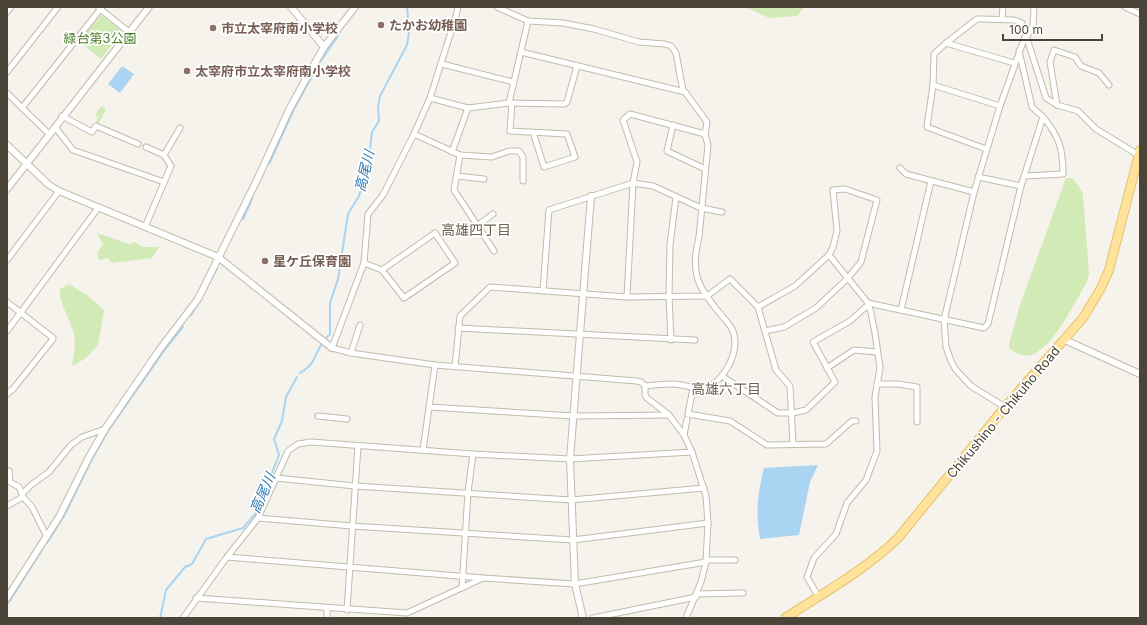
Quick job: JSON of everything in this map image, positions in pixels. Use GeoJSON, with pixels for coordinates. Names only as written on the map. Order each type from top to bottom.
{"type":"FeatureCollection","features":[{"type":"Feature","properties":{"kind":"main road","name":"Chikushino - Chikuho Road"},"geometry":{"type":"LineString","coordinates":[[785,618],[864,568],[898,538],[1005,407],[1083,318],[1101,288],[1109,270],[1139,154]]}},
{"type":"Feature","properties":{"kind":"street"},"geometry":{"type":"LineString","coordinates":[[7,12],[11,7]]}},
{"type":"Feature","properties":{"kind":"street"},"geometry":{"type":"LineString","coordinates":[[7,72],[58,7]]}},
{"type":"Feature","properties":{"kind":"street"},"geometry":{"type":"LineString","coordinates":[[7,189],[62,116],[149,7]]}},
{"type":"Feature","properties":{"kind":"street"},"geometry":{"type":"LineString","coordinates":[[291,7],[324,47]]}},
{"type":"Feature","properties":{"kind":"street"},"geometry":{"type":"LineString","coordinates":[[7,598],[59,517],[89,457],[105,429],[152,361],[198,299],[257,180],[289,110],[324,47],[355,7]]}},
{"type":"Feature","properties":{"kind":"street"},"geometry":{"type":"LineString","coordinates":[[332,348],[364,263],[368,214],[383,195],[414,134],[430,98],[442,64],[458,7]]}},
{"type":"Feature","properties":{"kind":"street"},"geometry":{"type":"LineString","coordinates":[[497,7],[528,20],[563,23],[594,29],[639,42],[665,44],[671,46],[676,52],[683,91]]}},
{"type":"Feature","properties":{"kind":"street"},"geometry":{"type":"LineString","coordinates":[[1002,19],[1003,7]]}},
{"type":"Feature","properties":{"kind":"street"},"geometry":{"type":"LineString","coordinates":[[1005,407],[970,386],[956,370],[946,347],[944,320],[974,192],[986,149],[1014,63],[1026,35],[1033,27],[1034,7]]}},
{"type":"Feature","properties":{"kind":"street"},"geometry":{"type":"LineString","coordinates":[[1125,7],[1140,14]]}},
{"type":"Feature","properties":{"kind":"street"},"geometry":{"type":"LineString","coordinates":[[22,108],[100,8],[129,32]]}},
{"type":"Feature","properties":{"kind":"street"},"geometry":{"type":"LineString","coordinates":[[986,149],[927,127],[934,54],[977,19],[1002,19],[1019,21],[1024,26],[1046,98],[1057,105],[1078,111],[1096,129],[1139,154]]}},
{"type":"Feature","properties":{"kind":"street"},"geometry":{"type":"LineString","coordinates":[[528,20],[513,82],[510,103],[510,132],[533,132],[567,134],[575,157],[544,167],[533,132]]}},
{"type":"Feature","properties":{"kind":"street"},"geometry":{"type":"LineString","coordinates":[[946,43],[1014,63]]}},
{"type":"Feature","properties":{"kind":"street"},"geometry":{"type":"LineString","coordinates":[[1057,105],[1050,62],[1054,50],[1075,57],[1082,66],[1099,73],[1109,85]]}},
{"type":"Feature","properties":{"kind":"street"},"geometry":{"type":"LineString","coordinates":[[1019,51],[1032,107],[1053,129],[1063,158],[1063,174],[1025,176]]}},
{"type":"Feature","properties":{"kind":"street"},"geometry":{"type":"LineString","coordinates":[[520,52],[683,91],[707,122],[705,134],[708,145],[699,237],[696,248],[696,265],[700,284],[707,296],[732,329],[735,341],[732,358],[719,380],[710,385],[693,388],[674,384],[645,386]]}},
{"type":"Feature","properties":{"kind":"street"},"geometry":{"type":"LineString","coordinates":[[442,64],[513,82]]}},
{"type":"Feature","properties":{"kind":"street"},"geometry":{"type":"LineString","coordinates":[[430,98],[468,108],[510,103],[565,104],[567,102],[577,66]]}},
{"type":"Feature","properties":{"kind":"street"},"geometry":{"type":"LineString","coordinates":[[932,85],[1000,106]]}},
{"type":"Feature","properties":{"kind":"street"},"geometry":{"type":"LineString","coordinates":[[7,93],[49,134]]}},
{"type":"Feature","properties":{"kind":"street"},"geometry":{"type":"LineString","coordinates":[[452,152],[468,108]]}},
{"type":"Feature","properties":{"kind":"street"},"geometry":{"type":"LineString","coordinates":[[627,297],[633,183],[637,162],[623,120],[630,114],[705,134]]}},
{"type":"Feature","properties":{"kind":"street"},"geometry":{"type":"LineString","coordinates":[[62,116],[92,132],[96,126],[138,144]]}},
{"type":"Feature","properties":{"kind":"street"},"geometry":{"type":"LineString","coordinates":[[868,304],[984,328],[988,324],[1022,186],[1043,117]]}},
{"type":"Feature","properties":{"kind":"street"},"geometry":{"type":"LineString","coordinates":[[673,125],[667,151],[705,169]]}},
{"type":"Feature","properties":{"kind":"street"},"geometry":{"type":"LineString","coordinates":[[55,127],[73,150],[164,182]]}},
{"type":"Feature","properties":{"kind":"street"},"geometry":{"type":"LineString","coordinates":[[164,155],[180,128]]}},
{"type":"Feature","properties":{"kind":"street"},"geometry":{"type":"LineString","coordinates":[[414,134],[460,155],[492,157],[509,151],[519,151],[523,157],[523,181]]}},
{"type":"Feature","properties":{"kind":"street"},"geometry":{"type":"LineString","coordinates":[[7,146],[49,185],[59,191],[218,257],[332,348],[351,353],[435,365],[641,382],[645,386],[645,395],[647,398],[669,415],[684,435],[692,452],[704,488],[708,523],[706,561],[701,582],[686,618]]}},
{"type":"Feature","properties":{"kind":"street"},"geometry":{"type":"LineString","coordinates":[[145,227],[171,166],[164,155],[146,147]]}},
{"type":"Feature","properties":{"kind":"street"},"geometry":{"type":"LineString","coordinates":[[460,155],[454,190],[494,251]]}},
{"type":"Feature","properties":{"kind":"street"},"geometry":{"type":"LineString","coordinates":[[900,168],[906,174],[974,192]]}},
{"type":"Feature","properties":{"kind":"street"},"geometry":{"type":"LineString","coordinates":[[457,176],[484,179]]}},
{"type":"Feature","properties":{"kind":"street"},"geometry":{"type":"LineString","coordinates":[[978,177],[1022,186]]}},
{"type":"Feature","properties":{"kind":"street"},"geometry":{"type":"LineString","coordinates":[[900,310],[931,181]]}},
{"type":"Feature","properties":{"kind":"street"},"geometry":{"type":"LineString","coordinates":[[543,291],[549,210],[633,183],[653,186],[701,208],[722,212]]}},
{"type":"Feature","properties":{"kind":"street"},"geometry":{"type":"LineString","coordinates":[[758,307],[794,286],[829,256],[837,231],[833,190],[846,189],[877,200],[861,262],[848,278],[816,308],[784,327],[765,332]]}},
{"type":"Feature","properties":{"kind":"street"},"geometry":{"type":"LineString","coordinates":[[7,260],[59,191]]}},
{"type":"Feature","properties":{"kind":"street"},"geometry":{"type":"LineString","coordinates":[[583,618],[575,584],[570,459],[591,196]]}},
{"type":"Feature","properties":{"kind":"street"},"geometry":{"type":"LineString","coordinates":[[671,340],[669,297],[670,245],[676,197]]}},
{"type":"Feature","properties":{"kind":"street"},"geometry":{"type":"LineString","coordinates":[[7,331],[98,208]]}},
{"type":"Feature","properties":{"kind":"street"},"geometry":{"type":"LineString","coordinates":[[478,225],[493,214]]}},
{"type":"Feature","properties":{"kind":"street"},"geometry":{"type":"LineString","coordinates":[[364,263],[382,270],[404,298],[455,263],[435,233],[382,270]]}},
{"type":"Feature","properties":{"kind":"street"},"geometry":{"type":"LineString","coordinates":[[818,596],[808,576],[814,558],[836,534],[847,503],[866,480],[877,451],[875,397],[880,368],[875,333],[868,304],[829,256]]}},
{"type":"Feature","properties":{"kind":"street"},"geometry":{"type":"LineString","coordinates":[[455,367],[460,316],[490,287],[627,297],[707,296],[730,280],[758,307],[776,370],[790,386],[793,444]]}},
{"type":"Feature","properties":{"kind":"street"},"geometry":{"type":"LineString","coordinates":[[7,302],[53,338],[13,389],[7,394]]}},
{"type":"Feature","properties":{"kind":"street"},"geometry":{"type":"LineString","coordinates":[[722,376],[778,413],[792,413],[806,410],[835,382],[813,342],[850,321],[868,304]]}},
{"type":"Feature","properties":{"kind":"street"},"geometry":{"type":"LineString","coordinates":[[351,353],[360,326]]}},
{"type":"Feature","properties":{"kind":"street"},"geometry":{"type":"LineString","coordinates":[[458,328],[671,340],[695,340]]}},
{"type":"Feature","properties":{"kind":"street"},"geometry":{"type":"LineString","coordinates":[[1065,340],[1140,374]]}},
{"type":"Feature","properties":{"kind":"street"},"geometry":{"type":"LineString","coordinates":[[827,368],[854,350],[877,352]]}},
{"type":"Feature","properties":{"kind":"street"},"geometry":{"type":"LineString","coordinates":[[423,450],[435,365]]}},
{"type":"Feature","properties":{"kind":"street"},"geometry":{"type":"LineString","coordinates":[[877,384],[898,384],[917,387],[917,422]]}},
{"type":"Feature","properties":{"kind":"street"},"geometry":{"type":"LineString","coordinates":[[693,388],[688,414],[730,421],[768,445],[826,444],[852,421],[856,421]]}},
{"type":"Feature","properties":{"kind":"street"},"geometry":{"type":"LineString","coordinates":[[429,407],[574,416],[669,415]]}},
{"type":"Feature","properties":{"kind":"street"},"geometry":{"type":"LineString","coordinates":[[318,416],[347,419]]}},
{"type":"Feature","properties":{"kind":"street"},"geometry":{"type":"LineString","coordinates":[[684,435],[687,419]]}},
{"type":"Feature","properties":{"kind":"street"},"geometry":{"type":"LineString","coordinates":[[7,506],[23,496],[31,484],[49,472],[71,445],[82,437],[105,429]]}},
{"type":"Feature","properties":{"kind":"street"},"geometry":{"type":"LineString","coordinates":[[182,618],[258,518],[288,451],[298,444],[311,442],[473,454],[570,459],[692,452]]}},
{"type":"Feature","properties":{"kind":"street"},"geometry":{"type":"LineString","coordinates":[[347,610],[358,446]]}},
{"type":"Feature","properties":{"kind":"street"},"geometry":{"type":"LineString","coordinates":[[462,588],[468,492],[473,454]]}},
{"type":"Feature","properties":{"kind":"street"},"geometry":{"type":"LineString","coordinates":[[9,471],[10,482],[19,487],[23,496],[32,507],[47,537]]}},
{"type":"Feature","properties":{"kind":"street"},"geometry":{"type":"LineString","coordinates":[[276,478],[355,486],[468,492],[571,500],[704,488]]}},
{"type":"Feature","properties":{"kind":"street"},"geometry":{"type":"LineString","coordinates":[[258,518],[352,526],[573,540],[708,523]]}},
{"type":"Feature","properties":{"kind":"street"},"geometry":{"type":"LineString","coordinates":[[227,558],[575,584],[706,561],[735,560]]}},
{"type":"Feature","properties":{"kind":"street"},"geometry":{"type":"LineString","coordinates":[[196,598],[347,610],[406,613],[483,578]]}},
{"type":"Feature","properties":{"kind":"street"},"geometry":{"type":"LineString","coordinates":[[593,618],[696,596],[743,593]]}},
{"type":"Feature","properties":{"kind":"street"},"geometry":{"type":"LineString","coordinates":[[327,608],[327,618]]}},
{"type":"Feature","properties":{"kind":"green space"},"geometry":{"type":"Polygon","coordinates":[[[745,7],[804,7],[797,16],[769,18],[745,7]]]}},
{"type":"Feature","properties":{"kind":"green space","name":"緑台第3公園"},"geometry":{"type":"Polygon","coordinates":[[[101,15],[122,31],[101,59],[79,41],[101,15]]]}},
{"type":"Feature","properties":{"kind":"green space"},"geometry":{"type":"Polygon","coordinates":[[[101,106],[106,109],[99,123],[96,122],[98,117],[95,115],[101,106]]]}},
{"type":"Feature","properties":{"kind":"green space"},"geometry":{"type":"Polygon","coordinates":[[[1066,178],[1072,178],[1083,194],[1089,274],[1087,282],[1064,322],[1050,341],[1034,354],[1027,356],[1021,355],[1009,348],[1009,344],[1020,305],[1066,178]]]}},
{"type":"Feature","properties":{"kind":"green space"},"geometry":{"type":"Polygon","coordinates":[[[97,233],[129,244],[135,242],[143,247],[159,247],[152,258],[112,263],[108,258],[99,260],[97,253],[103,244],[97,233]]]}},
{"type":"Feature","properties":{"kind":"green space"},"geometry":{"type":"Polygon","coordinates":[[[69,284],[88,296],[104,310],[98,345],[86,358],[72,366],[75,347],[74,333],[62,304],[60,294],[60,289],[69,284]]]}},
{"type":"Feature","properties":{"kind":"water"},"geometry":{"type":"Polygon","coordinates":[[[122,66],[134,74],[120,93],[108,84],[122,66]]]}},
{"type":"Feature","properties":{"kind":"water"},"geometry":{"type":"Polygon","coordinates":[[[818,465],[810,482],[799,535],[760,539],[758,529],[758,503],[764,468],[818,465]]]}},
{"type":"Feature","properties":{"kind":"waterway","name":"高尾川"},"geometry":{"type":"LineString","coordinates":[[326,338],[330,334],[330,303],[338,279],[348,214],[359,196],[368,166],[372,132],[379,121],[378,107],[380,96],[407,45],[409,32],[407,7]]}},
{"type":"Feature","properties":{"kind":"waterway"},"geometry":{"type":"LineString","coordinates":[[269,164],[294,109],[318,65],[338,36]]}},
{"type":"Feature","properties":{"kind":"waterway"},"geometry":{"type":"LineString","coordinates":[[243,219],[252,199]]}},
{"type":"Feature","properties":{"kind":"waterway"},"geometry":{"type":"LineString","coordinates":[[200,301],[217,268]]}},
{"type":"Feature","properties":{"kind":"waterway"},"geometry":{"type":"LineString","coordinates":[[191,315],[198,304]]}},
{"type":"Feature","properties":{"kind":"waterway"},"geometry":{"type":"LineString","coordinates":[[47,543],[64,516],[91,461],[108,431],[166,348],[183,327]]}},
{"type":"Feature","properties":{"kind":"waterway","name":"高尾川"},"geometry":{"type":"LineString","coordinates":[[300,373],[311,364],[321,345]]}},
{"type":"Feature","properties":{"kind":"waterway","name":"高尾川"},"geometry":{"type":"LineString","coordinates":[[160,618],[166,590],[185,567],[192,564],[206,539],[243,528],[256,513],[279,455],[274,439],[282,421],[286,397],[297,377]]}},
{"type":"Feature","properties":{"kind":"waterway"},"geometry":{"type":"LineString","coordinates":[[7,605],[42,550]]}},
{"type":"Feature","properties":{"kind":"place","name":"たかお幼稚園"},"geometry":{"type":"Point","coordinates":[381,25]}},
{"type":"Feature","properties":{"kind":"place","name":"市立太宰府南小学校"},"geometry":{"type":"Point","coordinates":[213,28]}},
{"type":"Feature","properties":{"kind":"place","name":"太宰府市立太宰府南小学校"},"geometry":{"type":"Point","coordinates":[187,71]}},
{"type":"Feature","properties":{"kind":"place","name":"星ケ丘保育園"},"geometry":{"type":"Point","coordinates":[265,261]}},
{"type":"Feature","properties":{"kind":"district","name":"高雄四丁目"},"geometry":{"type":"Point","coordinates":[476,229]}},
{"type":"Feature","properties":{"kind":"district","name":"高雄六丁目"},"geometry":{"type":"Point","coordinates":[726,388]}}]}
